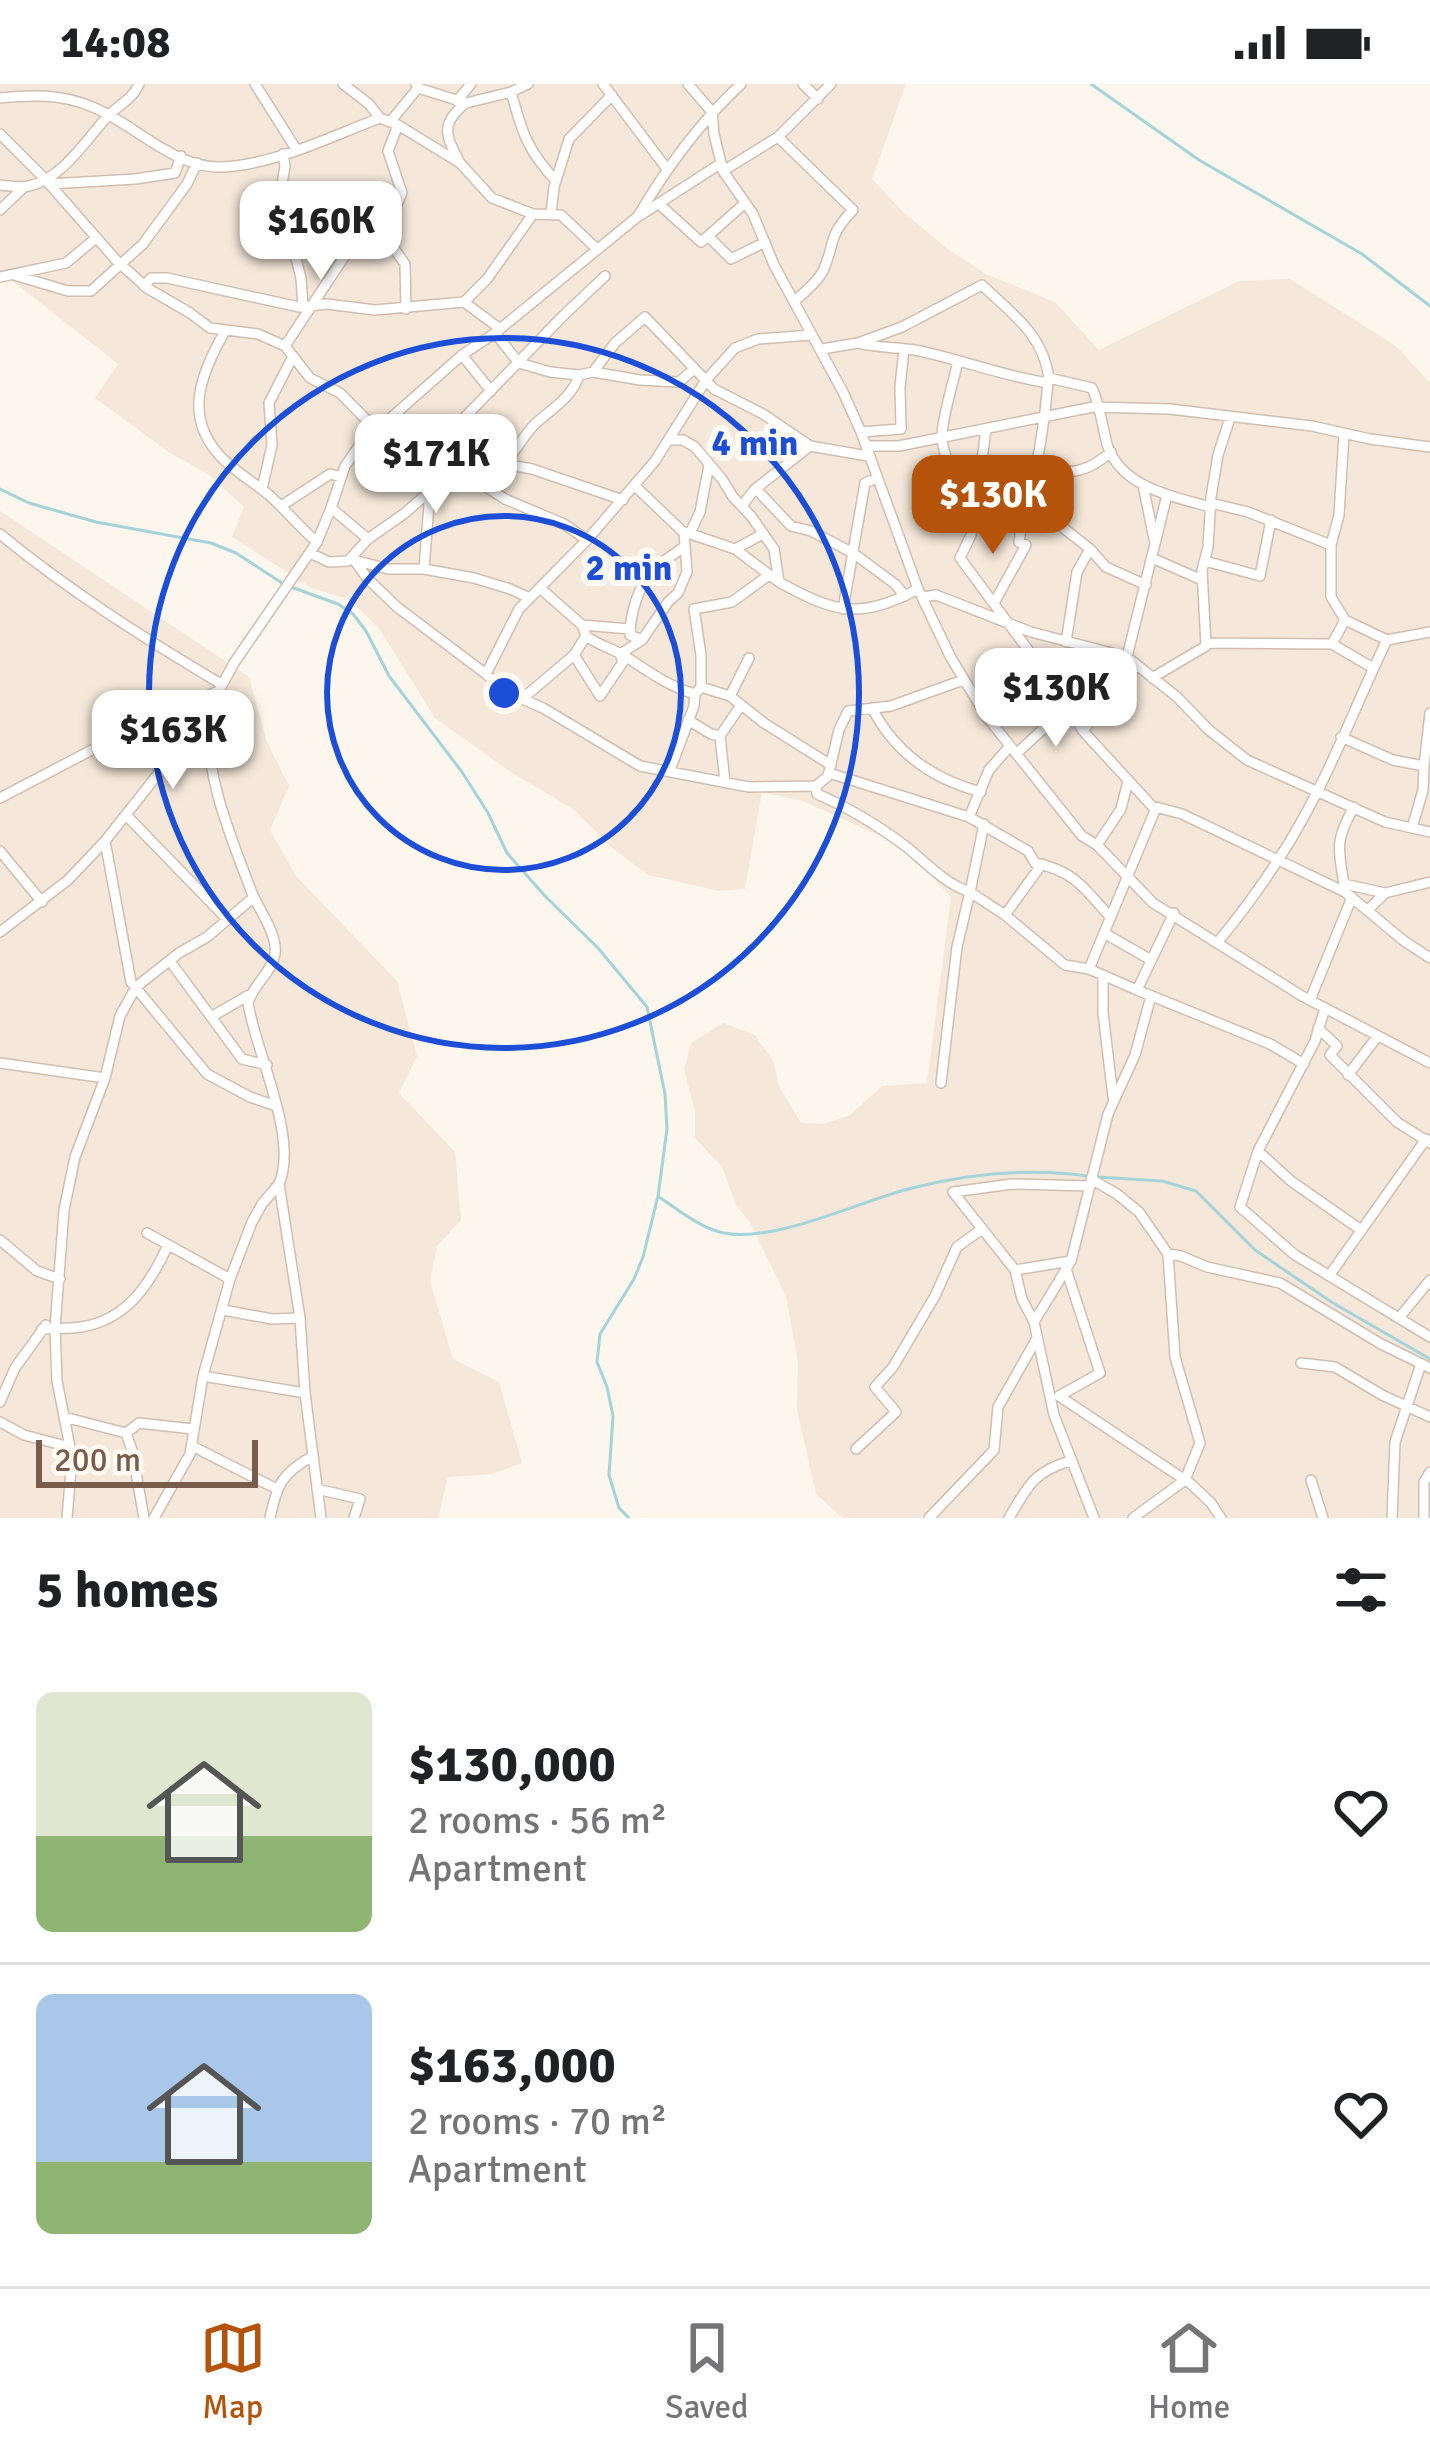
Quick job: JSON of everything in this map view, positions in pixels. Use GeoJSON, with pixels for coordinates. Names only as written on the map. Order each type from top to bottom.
{"type":"FeatureCollection","features":[{"type":"Feature","properties":{"kind":"street"},"geometry":{"type":"LineString","coordinates":[[47,182],[108,115],[135,95],[139,84]]}},
{"type":"Feature","properties":{"kind":"street"},"geometry":{"type":"LineString","coordinates":[[256,84],[296,149]]}},
{"type":"Feature","properties":{"kind":"street"},"geometry":{"type":"LineString","coordinates":[[343,84],[389,122],[460,163]]}},
{"type":"Feature","properties":{"kind":"street"},"geometry":{"type":"LineString","coordinates":[[471,84],[446,133],[460,163],[492,198],[533,214],[561,215],[597,249]]}},
{"type":"Feature","properties":{"kind":"street"},"geometry":{"type":"LineString","coordinates":[[0,98],[43,94],[67,99],[108,115],[181,157],[215,167],[283,154],[389,122],[417,86],[462,102],[528,84]]}},
{"type":"Feature","properties":{"kind":"street"},"geometry":{"type":"LineString","coordinates":[[603,84],[667,169]]}},
{"type":"Feature","properties":{"kind":"street"},"geometry":{"type":"LineString","coordinates":[[688,84],[712,112],[722,167],[822,350],[861,432],[921,593],[987,718],[1082,836],[1097,844],[1153,903],[1310,1000],[1430,1063]]}},
{"type":"Feature","properties":{"kind":"street"},"geometry":{"type":"LineString","coordinates":[[637,218],[667,169],[741,84]]}},
{"type":"Feature","properties":{"kind":"street"},"geometry":{"type":"LineString","coordinates":[[803,84],[818,99]]}},
{"type":"Feature","properties":{"kind":"street"},"geometry":{"type":"LineString","coordinates":[[0,932],[68,880],[105,841],[208,712],[219,687],[310,554],[350,455],[462,355],[637,218],[778,137],[831,84]]}},
{"type":"Feature","properties":{"kind":"street"},"geometry":{"type":"LineString","coordinates":[[511,92],[533,156],[556,182]]}},
{"type":"Feature","properties":{"kind":"street"},"geometry":{"type":"LineString","coordinates":[[551,213],[569,139],[612,95]]}},
{"type":"Feature","properties":{"kind":"street"},"geometry":{"type":"LineString","coordinates":[[389,122],[388,152],[402,193],[388,240],[405,264],[406,309]]}},
{"type":"Feature","properties":{"kind":"street"},"geometry":{"type":"LineString","coordinates":[[0,134],[144,286],[210,328],[258,334],[285,346],[310,378],[340,394],[391,445],[426,447],[505,499],[564,524],[587,540]]}},
{"type":"Feature","properties":{"kind":"street"},"geometry":{"type":"LineString","coordinates":[[778,137],[853,210],[831,237],[822,274],[796,300]]}},
{"type":"Feature","properties":{"kind":"street"},"geometry":{"type":"LineString","coordinates":[[283,154],[280,196],[307,307]]}},
{"type":"Feature","properties":{"kind":"street"},"geometry":{"type":"LineString","coordinates":[[175,172],[181,157]]}},
{"type":"Feature","properties":{"kind":"street"},"geometry":{"type":"LineString","coordinates":[[14,275],[68,291],[92,291],[143,244],[197,163]]}},
{"type":"Feature","properties":{"kind":"street"},"geometry":{"type":"LineString","coordinates":[[0,185],[24,188],[175,172]]}},
{"type":"Feature","properties":{"kind":"street"},"geometry":{"type":"LineString","coordinates":[[175,172],[187,184]]}},
{"type":"Feature","properties":{"kind":"street"},"geometry":{"type":"LineString","coordinates":[[0,210],[24,188]]}},
{"type":"Feature","properties":{"kind":"street"},"geometry":{"type":"LineString","coordinates":[[659,204],[701,242],[745,203]]}},
{"type":"Feature","properties":{"kind":"street"},"geometry":{"type":"LineString","coordinates":[[285,346],[344,256],[395,209]]}},
{"type":"Feature","properties":{"kind":"street"},"geometry":{"type":"LineString","coordinates":[[144,286],[151,278],[167,278],[307,307],[327,304],[375,310],[464,302],[488,279],[533,214]]}},
{"type":"Feature","properties":{"kind":"street"},"geometry":{"type":"LineString","coordinates":[[708,236],[731,260],[765,242]]}},
{"type":"Feature","properties":{"kind":"street"},"geometry":{"type":"LineString","coordinates":[[0,278],[66,263],[96,238]]}},
{"type":"Feature","properties":{"kind":"street"},"geometry":{"type":"LineString","coordinates":[[433,451],[605,276]]}},
{"type":"Feature","properties":{"kind":"street"},"geometry":{"type":"LineString","coordinates":[[822,350],[902,327],[982,285],[1036,339],[1046,355],[1048,381],[1036,468],[1019,542],[1026,545],[994,603]]}},
{"type":"Feature","properties":{"kind":"street"},"geometry":{"type":"LineString","coordinates":[[464,302],[497,331],[519,363],[550,372],[679,382],[694,370]]}},
{"type":"Feature","properties":{"kind":"street"},"geometry":{"type":"LineString","coordinates":[[593,372],[615,343],[645,317],[714,389],[810,446],[867,451],[1100,408],[1170,409],[1312,426],[1430,447]]}},
{"type":"Feature","properties":{"kind":"street"},"geometry":{"type":"LineString","coordinates":[[225,331],[197,393],[206,436],[219,455],[316,542]]}},
{"type":"Feature","properties":{"kind":"street"},"geometry":{"type":"LineString","coordinates":[[486,674],[519,609],[635,486],[706,380],[735,348],[758,339],[811,334]]}},
{"type":"Feature","properties":{"kind":"street"},"geometry":{"type":"LineString","coordinates":[[858,343],[958,361],[1006,376],[1092,388],[1111,452],[1142,484],[1167,495],[1271,520],[1331,545]]}},
{"type":"Feature","properties":{"kind":"street"},"geometry":{"type":"LineString","coordinates":[[861,432],[902,429],[904,349]]}},
{"type":"Feature","properties":{"kind":"street"},"geometry":{"type":"LineString","coordinates":[[462,355],[490,392]]}},
{"type":"Feature","properties":{"kind":"street"},"geometry":{"type":"LineString","coordinates":[[262,489],[272,445],[269,403],[292,356]]}},
{"type":"Feature","properties":{"kind":"street"},"geometry":{"type":"LineString","coordinates":[[958,361],[942,437],[950,464],[967,489],[977,499],[1023,518],[1061,526],[1106,567],[1146,585]]}},
{"type":"Feature","properties":{"kind":"street"},"geometry":{"type":"LineString","coordinates":[[505,464],[531,429],[568,395],[579,375]]}},
{"type":"Feature","properties":{"kind":"street"},"geometry":{"type":"LineString","coordinates":[[1152,679],[1206,646],[1202,580],[1218,455],[1230,418]]}},
{"type":"Feature","properties":{"kind":"street"},"geometry":{"type":"LineString","coordinates":[[986,429],[971,535],[960,558],[1083,730],[1156,808],[1182,814],[1347,891],[1430,958]]}},
{"type":"Feature","properties":{"kind":"street"},"geometry":{"type":"LineString","coordinates":[[1344,434],[1339,515],[1331,545],[1331,597],[1345,620],[1387,640],[1430,632]]}},
{"type":"Feature","properties":{"kind":"street"},"geometry":{"type":"LineString","coordinates":[[669,440],[683,440],[695,447],[742,506],[773,549],[774,579]]}},
{"type":"Feature","properties":{"kind":"street"},"geometry":{"type":"LineString","coordinates":[[742,506],[756,488],[810,446]]}},
{"type":"Feature","properties":{"kind":"street"},"geometry":{"type":"LineString","coordinates":[[1036,468],[1092,469],[1111,452]]}},
{"type":"Feature","properties":{"kind":"street"},"geometry":{"type":"LineString","coordinates":[[444,479],[450,464]]}},
{"type":"Feature","properties":{"kind":"street"},"geometry":{"type":"LineString","coordinates":[[353,558],[368,539],[454,474],[505,464],[623,500]]}},
{"type":"Feature","properties":{"kind":"street"},"geometry":{"type":"LineString","coordinates":[[620,654],[642,640],[687,572],[687,532],[700,512],[709,465]]}},
{"type":"Feature","properties":{"kind":"street"},"geometry":{"type":"LineString","coordinates":[[281,506],[330,474],[340,477]]}},
{"type":"Feature","properties":{"kind":"street"},"geometry":{"type":"LineString","coordinates":[[843,609],[865,483],[877,478]]}},
{"type":"Feature","properties":{"kind":"street"},"geometry":{"type":"LineString","coordinates":[[1142,484],[1155,544]]}},
{"type":"Feature","properties":{"kind":"street"},"geometry":{"type":"LineString","coordinates":[[635,486],[687,532],[735,549],[816,603],[843,609],[890,604],[921,593],[936,595],[1007,623],[1127,658],[1247,760],[1385,822],[1430,832]]}},
{"type":"Feature","properties":{"kind":"street"},"geometry":{"type":"LineString","coordinates":[[756,488],[791,526],[853,553],[904,596]]}},
{"type":"Feature","properties":{"kind":"street"},"geometry":{"type":"LineString","coordinates":[[424,569],[430,490]]}},
{"type":"Feature","properties":{"kind":"street"},"geometry":{"type":"LineString","coordinates":[[1127,658],[1167,495]]}},
{"type":"Feature","properties":{"kind":"street"},"geometry":{"type":"LineString","coordinates":[[332,508],[368,539]]}},
{"type":"Feature","properties":{"kind":"street"},"geometry":{"type":"LineString","coordinates":[[735,549],[764,536],[785,519]]}},
{"type":"Feature","properties":{"kind":"street"},"geometry":{"type":"LineString","coordinates":[[1205,561],[1260,575],[1271,520]]}},
{"type":"Feature","properties":{"kind":"street"},"geometry":{"type":"LineString","coordinates":[[0,534],[46,572],[219,687]]}},
{"type":"Feature","properties":{"kind":"street"},"geometry":{"type":"LineString","coordinates":[[642,640],[630,635],[630,618],[650,572],[686,546]]}},
{"type":"Feature","properties":{"kind":"street"},"geometry":{"type":"LineString","coordinates":[[1066,642],[1078,572],[1090,549]]}},
{"type":"Feature","properties":{"kind":"street"},"geometry":{"type":"LineString","coordinates":[[310,554],[337,563],[353,558],[388,568],[474,578],[530,598]]}},
{"type":"Feature","properties":{"kind":"street"},"geometry":{"type":"LineString","coordinates":[[353,558],[398,607],[504,691],[543,708],[640,766],[749,787],[816,786]]}},
{"type":"Feature","properties":{"kind":"street"},"geometry":{"type":"LineString","coordinates":[[1152,558],[1202,580]]}},
{"type":"Feature","properties":{"kind":"street"},"geometry":{"type":"LineString","coordinates":[[675,596],[686,608],[694,609],[732,602],[774,579]]}},
{"type":"Feature","properties":{"kind":"street"},"geometry":{"type":"LineString","coordinates":[[541,589],[597,644],[662,681],[730,696],[830,768],[984,824],[1028,851],[1035,862],[1082,883],[1110,917]]}},
{"type":"Feature","properties":{"kind":"street"},"geometry":{"type":"LineString","coordinates":[[670,770],[698,691],[701,655],[694,609]]}},
{"type":"Feature","properties":{"kind":"street"},"geometry":{"type":"LineString","coordinates":[[1332,644],[1345,620]]}},
{"type":"Feature","properties":{"kind":"street"},"geometry":{"type":"LineString","coordinates":[[585,631],[630,629]]}},
{"type":"Feature","properties":{"kind":"street"},"geometry":{"type":"LineString","coordinates":[[522,699],[574,655],[585,631]]}},
{"type":"Feature","properties":{"kind":"street"},"geometry":{"type":"LineString","coordinates":[[1217,943],[1252,902],[1318,791],[1387,640]]}},
{"type":"Feature","properties":{"kind":"street"},"geometry":{"type":"LineString","coordinates":[[1206,643],[1332,644],[1373,668]]}},
{"type":"Feature","properties":{"kind":"street"},"geometry":{"type":"LineString","coordinates":[[574,655],[600,696],[622,662],[620,654]]}},
{"type":"Feature","properties":{"kind":"street"},"geometry":{"type":"LineString","coordinates":[[730,696],[749,658]]}},
{"type":"Feature","properties":{"kind":"street"},"geometry":{"type":"LineString","coordinates":[[1083,730],[1121,679],[1136,667]]}},
{"type":"Feature","properties":{"kind":"street"},"geometry":{"type":"LineString","coordinates":[[963,680],[908,700],[848,711],[830,768],[816,786],[817,794],[850,808],[904,845],[956,887],[1005,915],[1064,965],[1089,969],[1270,1044],[1304,1064]]}},
{"type":"Feature","properties":{"kind":"street"},"geometry":{"type":"LineString","coordinates":[[0,798],[219,687]]}},
{"type":"Feature","properties":{"kind":"street"},"geometry":{"type":"LineString","coordinates":[[725,782],[720,736],[741,705]]}},
{"type":"Feature","properties":{"kind":"street"},"geometry":{"type":"LineString","coordinates":[[872,708],[898,746],[922,769],[981,792]]}},
{"type":"Feature","properties":{"kind":"street"},"geometry":{"type":"LineString","coordinates":[[208,712],[206,735],[216,790],[275,952],[249,995],[211,1017]]}},
{"type":"Feature","properties":{"kind":"street"},"geometry":{"type":"LineString","coordinates":[[1412,828],[1423,790],[1430,713]]}},
{"type":"Feature","properties":{"kind":"street"},"geometry":{"type":"LineString","coordinates":[[968,817],[989,770],[1042,730],[1076,717]]}},
{"type":"Feature","properties":{"kind":"street"},"geometry":{"type":"LineString","coordinates":[[688,720],[720,736]]}},
{"type":"Feature","properties":{"kind":"street"},"geometry":{"type":"LineString","coordinates":[[1341,737],[1393,760],[1424,766]]}},
{"type":"Feature","properties":{"kind":"street"},"geometry":{"type":"LineString","coordinates":[[1097,844],[1121,809],[1128,781]]}},
{"type":"Feature","properties":{"kind":"street"},"geometry":{"type":"LineString","coordinates":[[1310,1000],[1347,891],[1338,847],[1354,807]]}},
{"type":"Feature","properties":{"kind":"street"},"geometry":{"type":"LineString","coordinates":[[1089,969],[1156,808]]}},
{"type":"Feature","properties":{"kind":"street"},"geometry":{"type":"LineString","coordinates":[[126,815],[227,919]]}},
{"type":"Feature","properties":{"kind":"street"},"geometry":{"type":"LineString","coordinates":[[941,1083],[957,947],[984,824]]}},
{"type":"Feature","properties":{"kind":"street"},"geometry":{"type":"LineString","coordinates":[[105,841],[131,982],[207,1074],[276,1106]]}},
{"type":"Feature","properties":{"kind":"street"},"geometry":{"type":"LineString","coordinates":[[0,851],[42,902]]}},
{"type":"Feature","properties":{"kind":"street"},"geometry":{"type":"LineString","coordinates":[[1005,915],[1042,863]]}},
{"type":"Feature","properties":{"kind":"street"},"geometry":{"type":"LineString","coordinates":[[1347,891],[1385,893],[1430,881]]}},
{"type":"Feature","properties":{"kind":"street"},"geometry":{"type":"LineString","coordinates":[[1368,910],[1385,893]]}},
{"type":"Feature","properties":{"kind":"street"},"geometry":{"type":"LineString","coordinates":[[67,1518],[70,1447],[57,1381],[56,1322],[64,1210],[75,1157],[105,1078],[120,1016],[136,986],[207,938],[254,897]]}},
{"type":"Feature","properties":{"kind":"street"},"geometry":{"type":"LineString","coordinates":[[1137,990],[1174,913]]}},
{"type":"Feature","properties":{"kind":"street"},"geometry":{"type":"LineString","coordinates":[[1104,933],[1151,960]]}},
{"type":"Feature","properties":{"kind":"street"},"geometry":{"type":"LineString","coordinates":[[170,961],[242,1059],[267,1065]]}},
{"type":"Feature","properties":{"kind":"street"},"geometry":{"type":"LineString","coordinates":[[1103,976],[1114,1102]]}},
{"type":"Feature","properties":{"kind":"street"},"geometry":{"type":"LineString","coordinates":[[154,1518],[192,1446],[203,1376],[230,1279],[252,1222],[286,1168],[249,995]]}},
{"type":"Feature","properties":{"kind":"street"},"geometry":{"type":"LineString","coordinates":[[1034,1322],[1068,1265],[1114,1102],[1135,1055],[1151,997]]}},
{"type":"Feature","properties":{"kind":"street"},"geometry":{"type":"LineString","coordinates":[[1324,1008],[1304,1064],[1258,1151],[1240,1207],[1295,1256],[1430,1337]]}},
{"type":"Feature","properties":{"kind":"street"},"geometry":{"type":"LineString","coordinates":[[1318,1028],[1337,1046],[1330,1055],[1348,1075],[1397,1122],[1428,1141],[1329,1276]]}},
{"type":"Feature","properties":{"kind":"street"},"geometry":{"type":"LineString","coordinates":[[1348,1075],[1376,1036]]}},
{"type":"Feature","properties":{"kind":"street"},"geometry":{"type":"LineString","coordinates":[[0,1063],[105,1078]]}},
{"type":"Feature","properties":{"kind":"street"},"geometry":{"type":"LineString","coordinates":[[1258,1151],[1291,1181],[1361,1230]]}},
{"type":"Feature","properties":{"kind":"street"},"geometry":{"type":"LineString","coordinates":[[1094,1518],[1070,1461],[1034,1322],[1015,1270],[952,1192],[1012,1184],[1090,1182],[1117,1194],[1139,1212],[1168,1254],[1175,1357],[1200,1443],[1185,1480],[1133,1518]]}},
{"type":"Feature","properties":{"kind":"street"},"geometry":{"type":"LineString","coordinates":[[279,1184],[300,1318],[321,1518]]}},
{"type":"Feature","properties":{"kind":"street"},"geometry":{"type":"LineString","coordinates":[[856,1449],[896,1412],[875,1387],[935,1296],[957,1247],[982,1229]]}},
{"type":"Feature","properties":{"kind":"street"},"geometry":{"type":"LineString","coordinates":[[147,1233],[230,1279]]}},
{"type":"Feature","properties":{"kind":"street"},"geometry":{"type":"LineString","coordinates":[[0,1240],[37,1271],[60,1279]]}},
{"type":"Feature","properties":{"kind":"street"},"geometry":{"type":"LineString","coordinates":[[0,1402],[15,1368],[42,1329],[56,1322],[73,1329],[98,1324],[124,1310],[157,1270],[168,1245]]}},
{"type":"Feature","properties":{"kind":"street"},"geometry":{"type":"LineString","coordinates":[[1168,1254],[1280,1283],[1381,1345],[1425,1366],[1393,1452],[1392,1518]]}},
{"type":"Feature","properties":{"kind":"street"},"geometry":{"type":"LineString","coordinates":[[1015,1270],[1068,1265]]}},
{"type":"Feature","properties":{"kind":"street"},"geometry":{"type":"LineString","coordinates":[[1054,1398],[1100,1373],[1068,1265]]}},
{"type":"Feature","properties":{"kind":"street"},"geometry":{"type":"LineString","coordinates":[[1399,1318],[1430,1280]]}},
{"type":"Feature","properties":{"kind":"street"},"geometry":{"type":"LineString","coordinates":[[223,1310],[272,1319],[300,1318]]}},
{"type":"Feature","properties":{"kind":"street"},"geometry":{"type":"LineString","coordinates":[[928,1518],[994,1450],[998,1407],[1037,1338]]}},
{"type":"Feature","properties":{"kind":"street"},"geometry":{"type":"LineString","coordinates":[[1301,1363],[1335,1367],[1430,1417]]}},
{"type":"Feature","properties":{"kind":"street"},"geometry":{"type":"LineString","coordinates":[[203,1376],[305,1394]]}},
{"type":"Feature","properties":{"kind":"street"},"geometry":{"type":"LineString","coordinates":[[1054,1398],[1185,1480],[1220,1518]]}},
{"type":"Feature","properties":{"kind":"street"},"geometry":{"type":"LineString","coordinates":[[64,1417],[126,1433]]}},
{"type":"Feature","properties":{"kind":"street"},"geometry":{"type":"LineString","coordinates":[[0,1422],[24,1435],[70,1447]]}},
{"type":"Feature","properties":{"kind":"street"},"geometry":{"type":"LineString","coordinates":[[126,1433],[139,1423],[194,1429]]}},
{"type":"Feature","properties":{"kind":"street"},"geometry":{"type":"LineString","coordinates":[[126,1433],[143,1518]]}},
{"type":"Feature","properties":{"kind":"street"},"geometry":{"type":"LineString","coordinates":[[192,1446],[277,1489]]}},
{"type":"Feature","properties":{"kind":"street"},"geometry":{"type":"LineString","coordinates":[[270,1518],[277,1489],[290,1468],[313,1456]]}},
{"type":"Feature","properties":{"kind":"street"},"geometry":{"type":"LineString","coordinates":[[1009,1518],[1030,1482],[1045,1468],[1070,1461]]}},
{"type":"Feature","properties":{"kind":"street"},"geometry":{"type":"LineString","coordinates":[[1424,1518],[1424,1482],[1430,1472]]}},
{"type":"Feature","properties":{"kind":"street"},"geometry":{"type":"LineString","coordinates":[[1311,1480],[1323,1518]]}},
{"type":"Feature","properties":{"kind":"street"},"geometry":{"type":"LineString","coordinates":[[317,1489],[360,1499],[354,1518]]}},
{"type":"Feature","properties":{"kind":"shaded area"},"geometry":{"type":"Polygon","coordinates":[[[0,84],[906,84],[872,179],[948,249],[986,274],[1055,302],[1099,350],[1239,281],[1290,279],[1396,346],[1430,383],[1430,1518],[842,1518],[816,1494],[797,1410],[798,1362],[786,1296],[750,1222],[736,1205],[722,1167],[695,1138],[695,1112],[684,1069],[691,1043],[723,1023],[755,1035],[773,1061],[779,1086],[801,1123],[824,1124],[850,1115],[882,1086],[927,1083],[951,897],[906,848],[803,801],[762,792],[745,889],[719,891],[648,875],[573,809],[435,718],[380,630],[351,600],[312,588],[232,537],[244,507],[208,474],[170,453],[95,398],[118,364],[0,271],[0,84]]]}},
{"type":"Feature","properties":{"kind":"shaded area"},"geometry":{"type":"Polygon","coordinates":[[[0,511],[249,677],[267,742],[289,786],[270,830],[296,876],[397,981],[417,1056],[399,1093],[455,1152],[461,1220],[437,1246],[430,1281],[453,1359],[499,1382],[522,1463],[492,1474],[448,1477],[438,1518],[0,1518],[0,511]]]}},
{"type":"Feature","properties":{"kind":"waterway"},"geometry":{"type":"LineString","coordinates":[[1091,84],[1199,160],[1362,254],[1430,306]]}},
{"type":"Feature","properties":{"kind":"waterway"},"geometry":{"type":"LineString","coordinates":[[0,489],[29,503],[96,522],[211,543],[282,583]]}},
{"type":"Feature","properties":{"kind":"waterway"},"geometry":{"type":"LineString","coordinates":[[291,587],[353,614],[389,676],[462,772],[507,853],[647,1007],[665,1094],[667,1129],[658,1196],[643,1257],[600,1334],[597,1362],[613,1416],[609,1475],[619,1508],[629,1518]]}},
{"type":"Feature","properties":{"kind":"waterway"},"geometry":{"type":"LineString","coordinates":[[659,1197],[707,1227],[745,1234],[792,1227],[891,1194],[955,1179],[1021,1173],[1087,1176]]}},
{"type":"Feature","properties":{"kind":"waterway"},"geometry":{"type":"LineString","coordinates":[[1097,1177],[1162,1181],[1196,1191],[1255,1250],[1333,1303],[1430,1359]]}}]}
